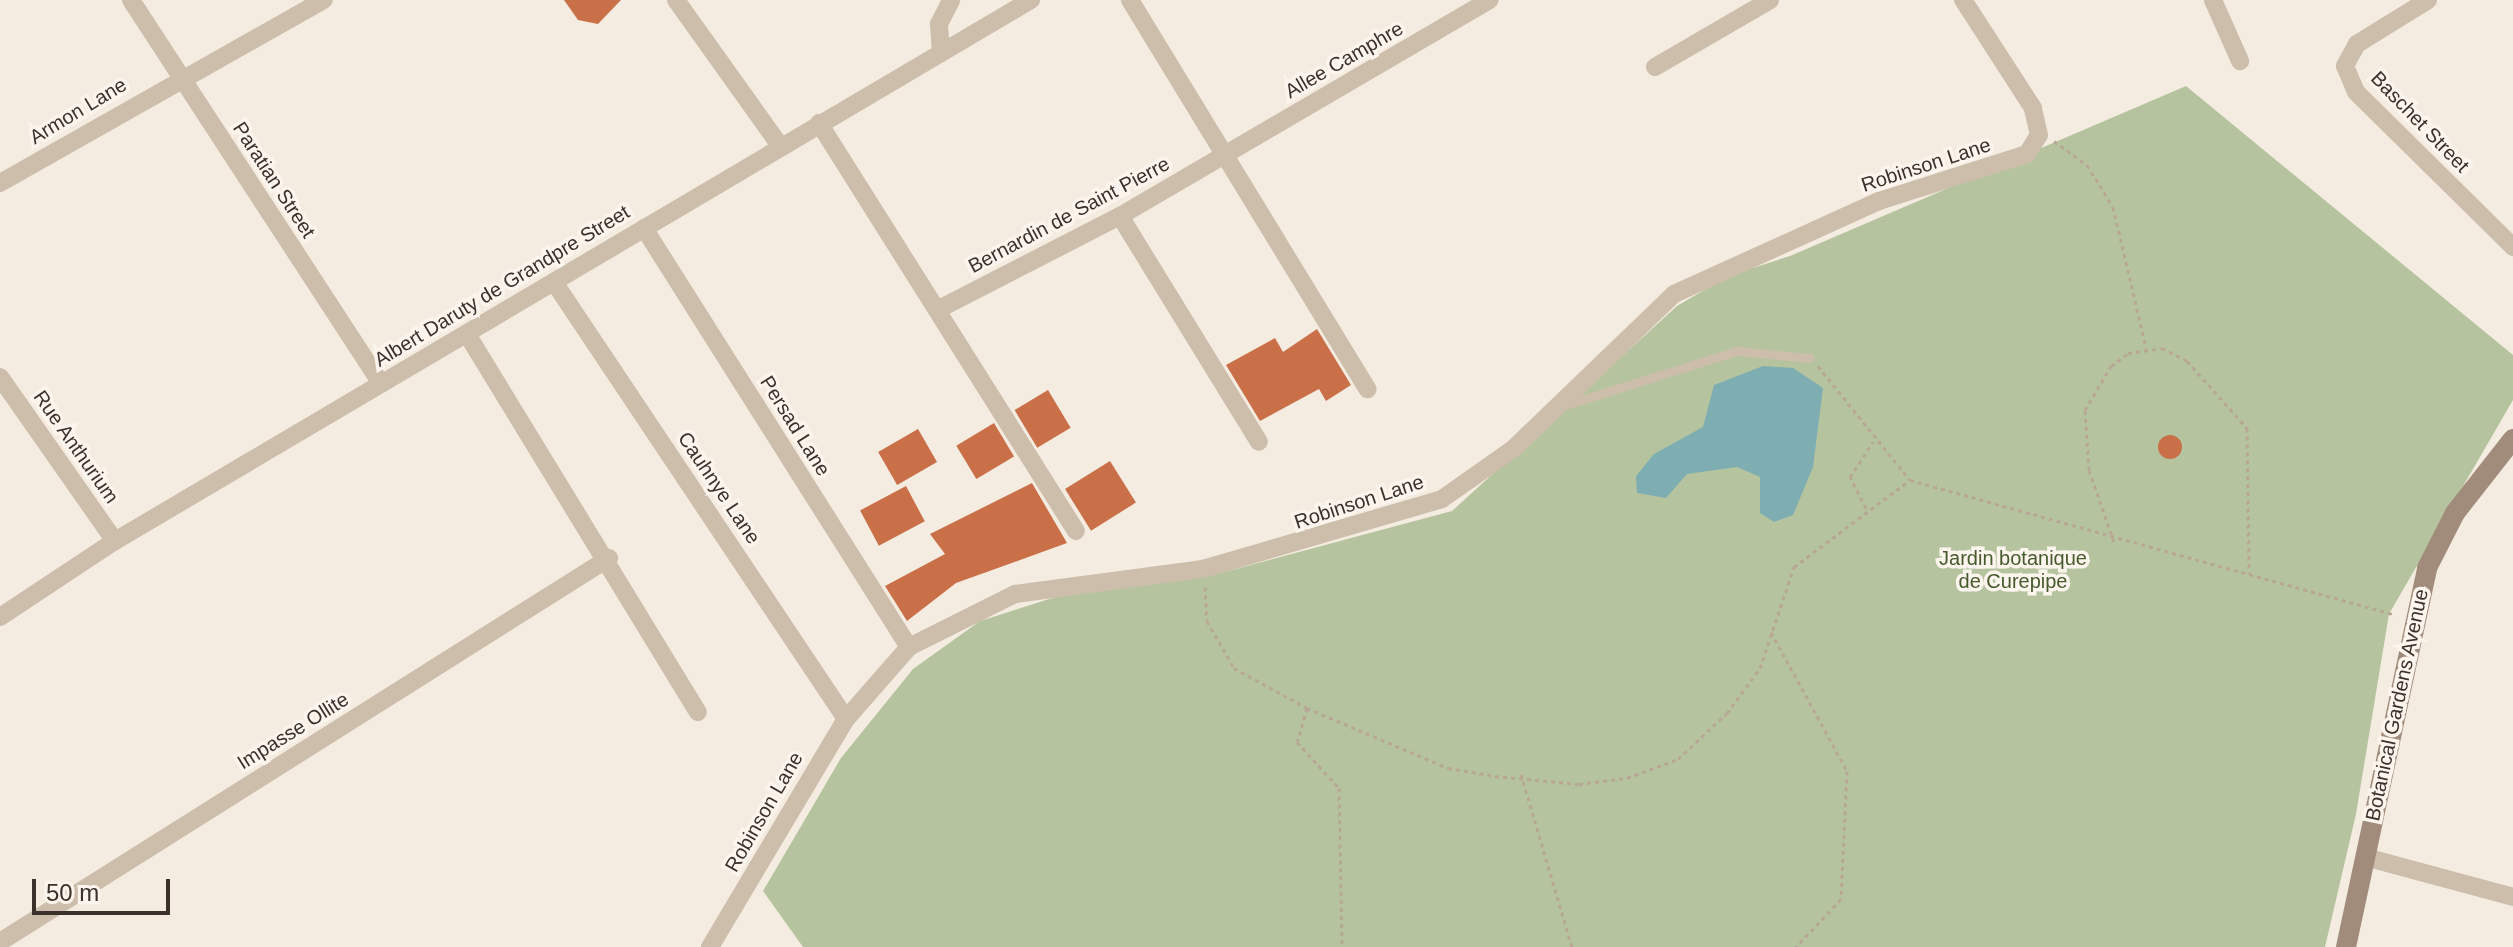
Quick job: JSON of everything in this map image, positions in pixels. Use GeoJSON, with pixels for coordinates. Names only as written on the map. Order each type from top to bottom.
{"type":"FeatureCollection","features":[{"type":"Feature","properties":{"kind":"street","name":"Paratian Street"},"geometry":{"type":"LineString","coordinates":[[131,0],[381,384]]}},
{"type":"Feature","properties":{"kind":"street","name":"Armon Lane"},"geometry":{"type":"LineString","coordinates":[[0,183],[180,76],[324,0]]}},
{"type":"Feature","properties":{"kind":"street"},"geometry":{"type":"LineString","coordinates":[[676,0],[780,146]]}},
{"type":"Feature","properties":{"kind":"street"},"geometry":{"type":"LineString","coordinates":[[941,53],[939,24],[951,0]]}},
{"type":"Feature","properties":{"kind":"street","name":"Albert Daruty de Grandpre Street"},"geometry":{"type":"LineString","coordinates":[[0,617],[115,541],[1031,0]]}},
{"type":"Feature","properties":{"kind":"street"},"geometry":{"type":"LineString","coordinates":[[1130,0],[1221,157],[1367,389]]}},
{"type":"Feature","properties":{"kind":"street","name":"Allee Camphre"},"geometry":{"type":"LineString","coordinates":[[1221,157],[1490,0]]}},
{"type":"Feature","properties":{"kind":"street"},"geometry":{"type":"LineString","coordinates":[[1655,67],[1770,0]]}},
{"type":"Feature","properties":{"kind":"street"},"geometry":{"type":"LineString","coordinates":[[1963,0],[2024,93],[2039,135]]}},
{"type":"Feature","properties":{"kind":"street"},"geometry":{"type":"LineString","coordinates":[[2213,0],[2240,61]]}},
{"type":"Feature","properties":{"kind":"street","name":"Baschet Street"},"geometry":{"type":"LineString","coordinates":[[2428,0],[2357,44],[2345,66],[2356,92],[2513,247]]}},
{"type":"Feature","properties":{"kind":"street"},"geometry":{"type":"LineString","coordinates":[[819,123],[1076,531]]}},
{"type":"Feature","properties":{"kind":"street","name":"Robinson Lane"},"geometry":{"type":"LineString","coordinates":[[710,947],[846,719],[909,647],[1015,594],[1203,569],[1442,499],[1556,407],[1674,294],[1879,201],[2027,154],[2039,135]]}},
{"type":"Feature","properties":{"kind":"street","name":"Bernardin de Saint Pierre"},"geometry":{"type":"LineString","coordinates":[[937,310],[1120,216],[1221,157]]}},
{"type":"Feature","properties":{"kind":"street"},"geometry":{"type":"LineString","coordinates":[[1120,216],[1259,442]]}},
{"type":"Feature","properties":{"kind":"street","name":"Persad Lane"},"geometry":{"type":"LineString","coordinates":[[644,228],[909,647]]}},
{"type":"Feature","properties":{"kind":"street","name":"Cauhnye Lane"},"geometry":{"type":"LineString","coordinates":[[554,282],[846,719]]}},
{"type":"Feature","properties":{"kind":"street"},"geometry":{"type":"LineString","coordinates":[[467,334],[609,558],[698,712]]}},
{"type":"Feature","properties":{"kind":"street","name":"Rue Anthurium"},"geometry":{"type":"LineString","coordinates":[[0,377],[115,541]]}},
{"type":"Feature","properties":{"kind":"street","name":"Botanical Gardens Avenue"},"geometry":{"type":"LineString","coordinates":[[2346,947],[2411,619],[2455,513],[2513,441]]}},
{"type":"Feature","properties":{"kind":"street","name":"Impasse Ollite"},"geometry":{"type":"LineString","coordinates":[[0,942],[609,558]]}},
{"type":"Feature","properties":{"kind":"street"},"geometry":{"type":"LineString","coordinates":[[2365,857],[2513,897]]}},
{"type":"Feature","properties":{"kind":"lane"},"geometry":{"type":"LineString","coordinates":[[1556,407],[1737,351],[1810,358]]}},
{"type":"Feature","properties":{"kind":"path"},"geometry":{"type":"LineString","coordinates":[[2039,135],[2087,165],[2113,207],[2146,348]]}},
{"type":"Feature","properties":{"kind":"path"},"geometry":{"type":"LineString","coordinates":[[2114,542],[2089,470],[2085,410],[2111,366],[2146,348],[2187,361],[2247,428],[2249,574]]}},
{"type":"Feature","properties":{"kind":"path"},"geometry":{"type":"LineString","coordinates":[[1810,358],[1838,383],[1873,442],[1910,480],[2114,542],[2249,574],[2411,619]]}},
{"type":"Feature","properties":{"kind":"path"},"geometry":{"type":"LineString","coordinates":[[1867,509],[1850,477],[1873,442]]}},
{"type":"Feature","properties":{"kind":"path"},"geometry":{"type":"LineString","coordinates":[[1203,569],[1207,621],[1234,668],[1307,708],[1448,768],[1521,774],[1579,784],[1627,778],[1678,759],[1727,713],[1760,668],[1794,567],[1867,509],[1910,480]]}},
{"type":"Feature","properties":{"kind":"path"},"geometry":{"type":"LineString","coordinates":[[1770,631],[1847,771],[1841,899],[1796,947]]}},
{"type":"Feature","properties":{"kind":"path"},"geometry":{"type":"LineString","coordinates":[[1307,708],[1297,742],[1339,788],[1342,947]]}},
{"type":"Feature","properties":{"kind":"path"},"geometry":{"type":"LineString","coordinates":[[1521,774],[1572,947]]}},
{"type":"Feature","properties":{"kind":"green space","name":"Jardin botanique de Curepipe"},"geometry":{"type":"Polygon","coordinates":[[[2186,86],[2513,355],[2513,400],[2389,614],[2356,814],[2325,947],[803,947],[763,891],[841,758],[913,669],[980,621],[1062,595],[1221,573],[1452,511],[1677,306],[1728,276],[1790,256],[2186,86]]]}},
{"type":"Feature","properties":{"kind":"water"},"geometry":{"type":"Polygon","coordinates":[[[1763,366],[1793,368],[1823,388],[1813,467],[1793,515],[1774,522],[1760,513],[1760,477],[1737,467],[1687,474],[1666,498],[1637,493],[1636,476],[1654,454],[1703,427],[1714,385],[1763,366]]]}},
{"type":"Feature","properties":{"kind":"building"},"geometry":{"type":"Polygon","coordinates":[[[564,0],[621,0],[598,24],[578,20],[564,0]]]}},
{"type":"Feature","properties":{"kind":"building"},"geometry":{"type":"Polygon","coordinates":[[[1317,329],[1351,385],[1326,401],[1319,389],[1260,421],[1226,365],[1275,338],[1283,352],[1317,329]]]}},
{"type":"Feature","properties":{"kind":"building"},"geometry":{"type":"Polygon","coordinates":[[[1048,390],[1071,428],[1037,448],[1015,410],[1048,390]]]}},
{"type":"Feature","properties":{"kind":"building"},"geometry":{"type":"Polygon","coordinates":[[[994,423],[1014,456],[976,479],[956,446],[994,423]]]}},
{"type":"Feature","properties":{"kind":"building"},"geometry":{"type":"Polygon","coordinates":[[[918,429],[937,462],[897,485],[878,452],[918,429]]]}},
{"type":"Feature","properties":{"kind":"building"},"geometry":{"type":"Polygon","coordinates":[[[2165,435],[2175,435],[2182,442],[2182,452],[2175,459],[2165,459],[2158,452],[2158,442],[2165,435]]]}},
{"type":"Feature","properties":{"kind":"building"},"geometry":{"type":"Polygon","coordinates":[[[1110,461],[1136,503],[1091,531],[1065,489],[1110,461]]]}},
{"type":"Feature","properties":{"kind":"building"},"geometry":{"type":"Polygon","coordinates":[[[1032,483],[1067,543],[956,583],[907,621],[885,586],[945,554],[930,534],[1032,483]]]}},
{"type":"Feature","properties":{"kind":"building"},"geometry":{"type":"Polygon","coordinates":[[[906,486],[925,521],[879,546],[860,510],[906,486]]]}}]}
